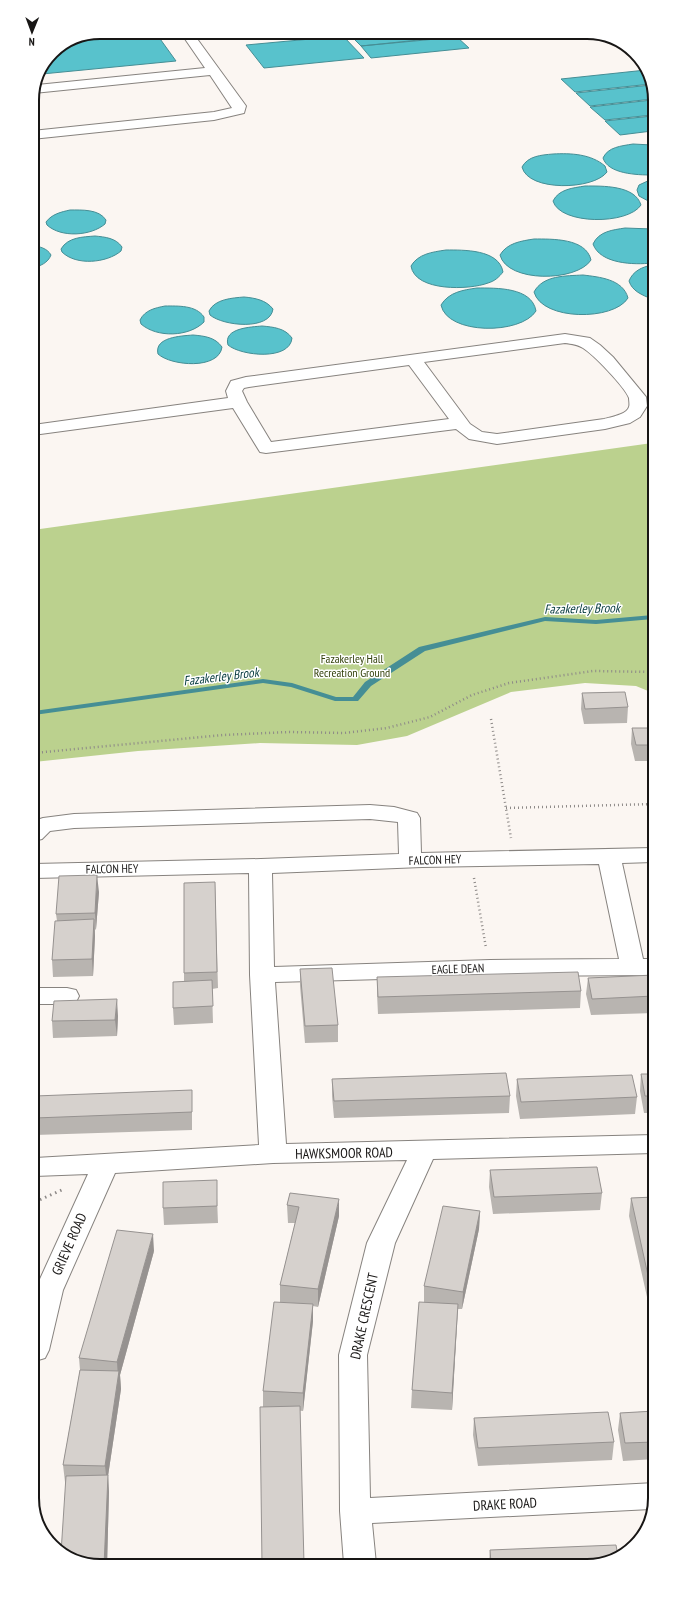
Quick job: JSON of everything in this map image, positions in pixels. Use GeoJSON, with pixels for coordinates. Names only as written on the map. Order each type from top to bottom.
{"type":"FeatureCollection","features":[{"type":"Feature","properties":{"kind":"street"},"geometry":{"type":"LineString","coordinates":[[39,134],[214,116],[239,110],[239,106],[191,39]]}},
{"type":"Feature","properties":{"kind":"street"},"geometry":{"type":"LineString","coordinates":[[40,88],[214,71]]}},
{"type":"Feature","properties":{"kind":"street"},"geometry":{"type":"LineString","coordinates":[[413,359],[460,423],[472,436],[497,439],[605,424],[624,419],[634,412],[638,406],[637,397],[600,353],[588,343],[565,338],[246,382],[237,385],[234,391],[238,402],[266,448],[460,423]]}},
{"type":"Feature","properties":{"kind":"street"},"geometry":{"type":"LineString","coordinates":[[39,429],[238,402]]}},
{"type":"Feature","properties":{"kind":"street"},"geometry":{"type":"LineString","coordinates":[[39,829],[43,825],[74,821],[370,812],[394,814],[409,818],[410,860]]}},
{"type":"Feature","properties":{"kind":"street","name":"FALCON HEY"},"geometry":{"type":"LineString","coordinates":[[39,871],[261,866],[410,860],[648,855]]}},
{"type":"Feature","properties":{"kind":"street"},"geometry":{"type":"LineString","coordinates":[[609,857],[643,967]]}},
{"type":"Feature","properties":{"kind":"street"},"geometry":{"type":"LineString","coordinates":[[261,866],[262,975],[273,1154]]}},
{"type":"Feature","properties":{"kind":"street","name":"EAGLE DEAN"},"geometry":{"type":"LineString","coordinates":[[262,975],[490,968],[643,967]]}},
{"type":"Feature","properties":{"kind":"street"},"geometry":{"type":"LineString","coordinates":[[39,996],[67,996]]}},
{"type":"Feature","properties":{"kind":"street","name":"HAWKSMOOR ROAD"},"geometry":{"type":"LineString","coordinates":[[39,1167],[273,1154],[648,1144]]}},
{"type":"Feature","properties":{"kind":"street","name":"DRAKE CRESCENT"},"geometry":{"type":"LineString","coordinates":[[359,1559],[354,1512],[354,1355],[381,1243],[424,1151]]}},
{"type":"Feature","properties":{"kind":"street","name":"GRIEVE ROAD"},"geometry":{"type":"LineString","coordinates":[[39,1331],[49,1290],[106,1164]]}},
{"type":"Feature","properties":{"kind":"street","name":"DRAKE ROAD"},"geometry":{"type":"LineString","coordinates":[[354,1512],[648,1496]]}},
{"type":"Feature","properties":{"kind":"path"},"geometry":{"type":"LineString","coordinates":[[39,753],[223,735],[289,732],[344,734],[387,728],[430,718],[472,695],[509,683],[593,672],[648,672]]}},
{"type":"Feature","properties":{"kind":"path"},"geometry":{"type":"LineString","coordinates":[[491,719],[514,858]]}},
{"type":"Feature","properties":{"kind":"path"},"geometry":{"type":"LineString","coordinates":[[506,808],[648,804]]}},
{"type":"Feature","properties":{"kind":"path"},"geometry":{"type":"LineString","coordinates":[[471,859],[490,968]]}},
{"type":"Feature","properties":{"kind":"green space","name":"Fazakerley Hall Recreation Ground"},"geometry":{"type":"Polygon","coordinates":[[[648,444],[648,691],[636,686],[585,683],[511,692],[407,736],[357,745],[260,743],[138,751],[39,761],[39,529],[648,444]]]}},
{"type":"Feature","properties":{"kind":"water"},"geometry":{"type":"Polygon","coordinates":[[[100,39],[160,39],[176,61],[45,74],[60,54],[69,47],[80,42],[100,39]]]}},
{"type":"Feature","properties":{"kind":"water"},"geometry":{"type":"Polygon","coordinates":[[[311,39],[346,39],[364,58],[264,68],[246,45],[311,39]]]}},
{"type":"Feature","properties":{"kind":"water"},"geometry":{"type":"Polygon","coordinates":[[[354,39],[428,39],[361,46],[354,39]]]}},
{"type":"Feature","properties":{"kind":"water"},"geometry":{"type":"Polygon","coordinates":[[[436,39],[459,39],[469,48],[371,58],[361,46],[436,39]]]}},
{"type":"Feature","properties":{"kind":"water"},"geometry":{"type":"Polygon","coordinates":[[[641,71],[646,85],[575,92],[561,79],[641,71]]]}},
{"type":"Feature","properties":{"kind":"water"},"geometry":{"type":"Polygon","coordinates":[[[646,85],[648,99],[590,106],[576,93],[646,85]]]}},
{"type":"Feature","properties":{"kind":"water"},"geometry":{"type":"Polygon","coordinates":[[[648,100],[648,115],[605,120],[590,107],[648,100]]]}},
{"type":"Feature","properties":{"kind":"water"},"geometry":{"type":"Polygon","coordinates":[[[648,116],[648,132],[620,135],[605,121],[648,116]]]}},
{"type":"Feature","properties":{"kind":"water"},"geometry":{"type":"Polygon","coordinates":[[[624,145],[648,145],[648,175],[639,175],[617,170],[606,163],[603,158],[608,151],[624,145]]]}},
{"type":"Feature","properties":{"kind":"water"},"geometry":{"type":"Polygon","coordinates":[[[553,154],[574,154],[594,159],[605,166],[607,172],[600,178],[589,182],[562,186],[536,181],[527,175],[522,167],[531,158],[553,154]]]}},
{"type":"Feature","properties":{"kind":"water"},"geometry":{"type":"Polygon","coordinates":[[[648,181],[648,201],[639,196],[637,190],[639,185],[648,181]]]}},
{"type":"Feature","properties":{"kind":"water"},"geometry":{"type":"Polygon","coordinates":[[[600,186],[625,190],[638,198],[641,205],[634,212],[623,216],[595,220],[568,215],[558,209],[553,201],[559,194],[571,188],[600,186]]]}},
{"type":"Feature","properties":{"kind":"water"},"geometry":{"type":"Polygon","coordinates":[[[70,210],[95,212],[103,216],[106,220],[105,224],[92,231],[76,234],[60,232],[47,225],[46,222],[54,215],[70,210]]]}},
{"type":"Feature","properties":{"kind":"water"},"geometry":{"type":"Polygon","coordinates":[[[625,228],[648,229],[648,263],[636,264],[618,262],[603,256],[597,251],[593,244],[599,236],[625,228]]]}},
{"type":"Feature","properties":{"kind":"water"},"geometry":{"type":"Polygon","coordinates":[[[95,236],[117,242],[122,247],[121,251],[108,258],[92,261],[75,259],[62,252],[61,249],[64,245],[72,240],[81,237],[95,236]]]}},
{"type":"Feature","properties":{"kind":"water"},"geometry":{"type":"Polygon","coordinates":[[[534,239],[559,240],[576,244],[583,247],[591,260],[583,267],[572,272],[543,276],[528,275],[515,271],[505,264],[500,255],[506,248],[519,242],[534,239]]]}},
{"type":"Feature","properties":{"kind":"water"},"geometry":{"type":"Polygon","coordinates":[[[39,247],[45,249],[51,255],[46,262],[39,266],[39,247]]]}},
{"type":"Feature","properties":{"kind":"water"},"geometry":{"type":"Polygon","coordinates":[[[446,250],[479,252],[488,255],[500,264],[503,272],[497,279],[488,283],[457,288],[432,285],[422,281],[415,274],[411,266],[417,259],[421,256],[446,250]]]}},
{"type":"Feature","properties":{"kind":"water"},"geometry":{"type":"Polygon","coordinates":[[[648,266],[648,297],[635,290],[629,281],[638,270],[648,266]]]}},
{"type":"Feature","properties":{"kind":"water"},"geometry":{"type":"Polygon","coordinates":[[[583,275],[603,278],[616,283],[625,292],[628,298],[620,306],[609,311],[594,314],[579,314],[564,313],[550,308],[540,302],[534,292],[538,286],[549,279],[562,276],[583,275]]]}},
{"type":"Feature","properties":{"kind":"water"},"geometry":{"type":"Polygon","coordinates":[[[477,288],[512,290],[521,293],[528,297],[533,303],[536,311],[528,319],[501,328],[470,326],[456,322],[446,315],[441,305],[448,297],[452,294],[477,288]]]}},
{"type":"Feature","properties":{"kind":"water"},"geometry":{"type":"Polygon","coordinates":[[[244,297],[267,303],[273,309],[270,316],[264,321],[235,324],[216,319],[210,315],[209,311],[215,304],[229,299],[244,297]]]}},
{"type":"Feature","properties":{"kind":"water"},"geometry":{"type":"Polygon","coordinates":[[[165,306],[192,308],[201,313],[204,317],[204,322],[190,331],[173,334],[155,332],[141,324],[140,320],[147,312],[165,306]]]}},
{"type":"Feature","properties":{"kind":"water"},"geometry":{"type":"Polygon","coordinates":[[[262,326],[286,332],[292,338],[289,345],[283,350],[274,353],[253,354],[234,349],[228,345],[228,339],[234,332],[245,328],[262,326]]]}},
{"type":"Feature","properties":{"kind":"water"},"geometry":{"type":"Polygon","coordinates":[[[193,335],[216,341],[222,347],[219,354],[213,359],[194,364],[173,361],[158,354],[158,348],[164,341],[170,338],[193,335]]]}},
{"type":"Feature","properties":{"kind":"building"},"geometry":{"type":"Polygon","coordinates":[[[625,692],[628,707],[585,709],[582,693],[625,692]]]}},
{"type":"Feature","properties":{"kind":"building"},"geometry":{"type":"Polygon","coordinates":[[[632,728],[648,728],[648,745],[636,745],[632,728]]]}},
{"type":"Feature","properties":{"kind":"building"},"geometry":{"type":"Polygon","coordinates":[[[97,875],[95,913],[56,914],[59,876],[97,875]]]}},
{"type":"Feature","properties":{"kind":"building"},"geometry":{"type":"Polygon","coordinates":[[[215,882],[217,972],[184,973],[184,883],[215,882]]]}},
{"type":"Feature","properties":{"kind":"building"},"geometry":{"type":"Polygon","coordinates":[[[94,919],[92,959],[52,960],[55,921],[94,919]]]}},
{"type":"Feature","properties":{"kind":"building"},"geometry":{"type":"Polygon","coordinates":[[[332,968],[338,1025],[305,1026],[300,969],[332,968]]]}},
{"type":"Feature","properties":{"kind":"building"},"geometry":{"type":"Polygon","coordinates":[[[578,972],[581,991],[378,997],[377,977],[578,972]]]}},
{"type":"Feature","properties":{"kind":"building"},"geometry":{"type":"Polygon","coordinates":[[[648,975],[648,996],[592,999],[588,978],[648,975]]]}},
{"type":"Feature","properties":{"kind":"building"},"geometry":{"type":"Polygon","coordinates":[[[212,980],[213,1006],[173,1008],[173,982],[212,980]]]}},
{"type":"Feature","properties":{"kind":"building"},"geometry":{"type":"Polygon","coordinates":[[[117,999],[115,1020],[52,1021],[54,1001],[117,999]]]}},
{"type":"Feature","properties":{"kind":"building"},"geometry":{"type":"Polygon","coordinates":[[[506,1073],[510,1096],[334,1101],[332,1079],[506,1073]]]}},
{"type":"Feature","properties":{"kind":"building"},"geometry":{"type":"Polygon","coordinates":[[[641,1074],[648,1074],[648,1096],[645,1096],[641,1074]]]}},
{"type":"Feature","properties":{"kind":"building"},"geometry":{"type":"Polygon","coordinates":[[[632,1075],[637,1097],[521,1102],[517,1079],[632,1075]]]}},
{"type":"Feature","properties":{"kind":"building"},"geometry":{"type":"Polygon","coordinates":[[[192,1090],[192,1112],[39,1118],[39,1096],[192,1090]]]}},
{"type":"Feature","properties":{"kind":"building"},"geometry":{"type":"Polygon","coordinates":[[[597,1167],[602,1193],[494,1197],[490,1170],[597,1167]]]}},
{"type":"Feature","properties":{"kind":"building"},"geometry":{"type":"Polygon","coordinates":[[[217,1180],[217,1206],[163,1208],[163,1182],[217,1180]]]}},
{"type":"Feature","properties":{"kind":"building"},"geometry":{"type":"Polygon","coordinates":[[[290,1193],[339,1199],[318,1289],[280,1285],[299,1207],[287,1205],[290,1193]]]}},
{"type":"Feature","properties":{"kind":"building"},"geometry":{"type":"Polygon","coordinates":[[[648,1197],[648,1275],[631,1198],[648,1197]]]}},
{"type":"Feature","properties":{"kind":"building"},"geometry":{"type":"Polygon","coordinates":[[[443,1206],[480,1211],[463,1292],[424,1286],[443,1206]]]}},
{"type":"Feature","properties":{"kind":"building"},"geometry":{"type":"Polygon","coordinates":[[[117,1230],[153,1234],[117,1362],[79,1358],[117,1230]]]}},
{"type":"Feature","properties":{"kind":"building"},"geometry":{"type":"Polygon","coordinates":[[[274,1302],[313,1304],[303,1393],[263,1391],[274,1302]]]}},
{"type":"Feature","properties":{"kind":"building"},"geometry":{"type":"Polygon","coordinates":[[[419,1302],[458,1304],[452,1393],[412,1390],[419,1302]]]}},
{"type":"Feature","properties":{"kind":"building"},"geometry":{"type":"Polygon","coordinates":[[[80,1370],[119,1371],[105,1466],[63,1465],[80,1370]]]}},
{"type":"Feature","properties":{"kind":"building"},"geometry":{"type":"Polygon","coordinates":[[[300,1406],[304,1559],[262,1559],[260,1407],[300,1406]]]}},
{"type":"Feature","properties":{"kind":"building"},"geometry":{"type":"Polygon","coordinates":[[[648,1411],[648,1442],[625,1443],[620,1413],[648,1411]]]}},
{"type":"Feature","properties":{"kind":"building"},"geometry":{"type":"Polygon","coordinates":[[[608,1412],[614,1442],[478,1448],[474,1418],[608,1412]]]}},
{"type":"Feature","properties":{"kind":"building"},"geometry":{"type":"Polygon","coordinates":[[[108,1475],[104,1559],[88,1558],[69,1551],[62,1545],[66,1476],[108,1475]]]}},
{"type":"Feature","properties":{"kind":"building"},"geometry":{"type":"Polygon","coordinates":[[[616,1545],[617,1551],[607,1556],[587,1559],[491,1559],[490,1550],[616,1545]]]}},
{"type":"Feature","properties":{"kind":"waterway","name":"Fazakerley Brook"},"geometry":{"type":"LineString","coordinates":[[39,712],[263,681],[292,685],[335,699],[355,699],[368,684],[422,649],[545,619],[596,622],[648,617]]}}]}
